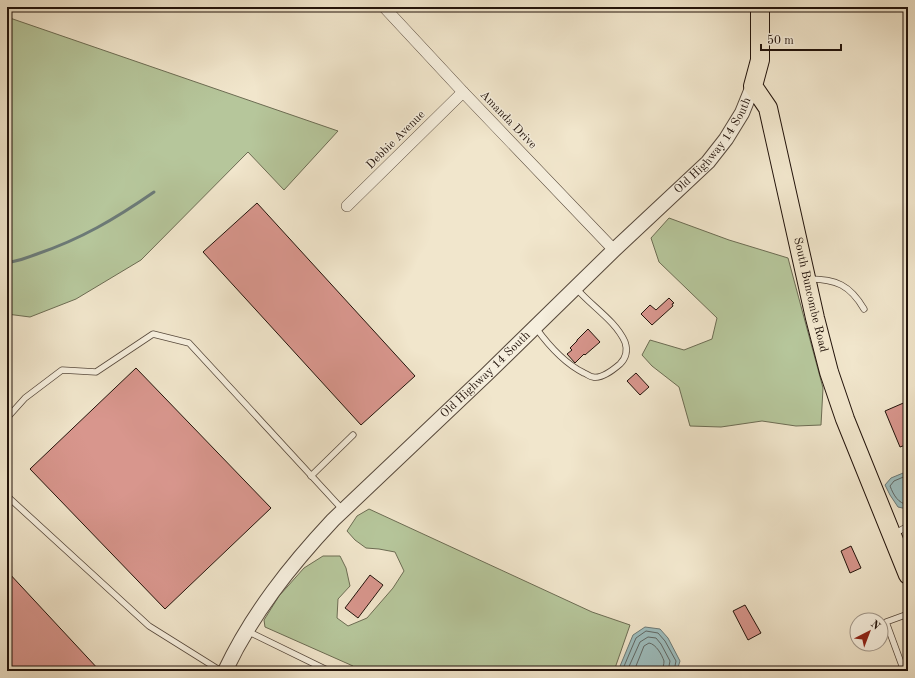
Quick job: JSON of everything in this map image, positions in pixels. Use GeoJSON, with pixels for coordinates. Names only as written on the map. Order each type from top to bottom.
{"type":"FeatureCollection","features":[{"type":"Feature","properties":{"kind":"main road"},"geometry":{"type":"LineString","coordinates":[[753,86],[760,60],[760,7]]}},
{"type":"Feature","properties":{"kind":"main road","name":"South Buncombe Road"},"geometry":{"type":"LineString","coordinates":[[753,86],[768,108],[806,279],[829,372],[845,420],[908,576]]}},
{"type":"Feature","properties":{"kind":"street","name":"Amanda Drive"},"geometry":{"type":"LineString","coordinates":[[384,7],[614,250]]}},
{"type":"Feature","properties":{"kind":"street","name":"Old Highway 14 South"},"geometry":{"type":"LineString","coordinates":[[225,671],[247,631],[269,596],[317,537],[343,510],[614,250],[708,162],[726,139],[742,113],[753,86]]}},
{"type":"Feature","properties":{"kind":"street","name":"Debbie Avenue"},"geometry":{"type":"LineString","coordinates":[[347,206],[463,92]]}},
{"type":"Feature","properties":{"kind":"lane"},"geometry":{"type":"LineString","coordinates":[[806,279],[821,279],[836,282],[849,288],[858,298],[864,309]]}},
{"type":"Feature","properties":{"kind":"lane"},"geometry":{"type":"LineString","coordinates":[[535,327],[566,363],[593,377],[602,376],[624,361],[627,354],[625,343],[614,327],[583,298],[576,288]]}},
{"type":"Feature","properties":{"kind":"lane"},"geometry":{"type":"LineString","coordinates":[[7,418],[25,398],[62,370],[96,372],[153,334],[189,343],[343,510]]}},
{"type":"Feature","properties":{"kind":"lane"},"geometry":{"type":"LineString","coordinates":[[311,476],[353,435]]}},
{"type":"Feature","properties":{"kind":"lane"},"geometry":{"type":"LineString","coordinates":[[7,496],[149,626],[221,671]]}},
{"type":"Feature","properties":{"kind":"lane"},"geometry":{"type":"LineString","coordinates":[[892,535],[908,526]]}},
{"type":"Feature","properties":{"kind":"lane"},"geometry":{"type":"LineString","coordinates":[[904,671],[886,622],[908,614]]}},
{"type":"Feature","properties":{"kind":"lane"},"geometry":{"type":"LineString","coordinates":[[247,631],[329,671]]}},
{"type":"Feature","properties":{"kind":"green space"},"geometry":{"type":"Polygon","coordinates":[[[7,17],[338,131],[284,190],[248,152],[141,260],[76,299],[30,317],[7,314],[7,17]]]}},
{"type":"Feature","properties":{"kind":"green space"},"geometry":{"type":"Polygon","coordinates":[[[669,218],[729,240],[788,258],[823,388],[821,425],[796,426],[762,421],[721,427],[690,426],[679,387],[652,366],[642,355],[650,340],[684,350],[712,339],[717,318],[659,262],[651,238],[669,218]]]}},
{"type":"Feature","properties":{"kind":"green space"},"geometry":{"type":"Polygon","coordinates":[[[369,509],[592,612],[630,625],[614,671],[357,671],[353,666],[265,627],[264,620],[279,596],[304,568],[323,556],[340,556],[346,568],[350,586],[338,599],[337,618],[348,626],[367,618],[393,588],[404,571],[395,552],[366,548],[355,540],[347,531],[357,516],[369,509]]]}},
{"type":"Feature","properties":{"kind":"water"},"geometry":{"type":"Polygon","coordinates":[[[908,471],[907,509],[898,507],[885,485],[891,478],[908,471]]]}},
{"type":"Feature","properties":{"kind":"water"},"geometry":{"type":"Polygon","coordinates":[[[645,627],[660,629],[668,638],[680,661],[677,671],[618,671],[633,635],[645,627]]]}},
{"type":"Feature","properties":{"kind":"building"},"geometry":{"type":"Polygon","coordinates":[[[257,203],[415,376],[361,425],[203,252],[257,203]]]}},
{"type":"Feature","properties":{"kind":"building"},"geometry":{"type":"Polygon","coordinates":[[[669,298],[674,303],[672,304],[673,306],[652,325],[641,314],[650,305],[656,310],[669,298]]]}},
{"type":"Feature","properties":{"kind":"building"},"geometry":{"type":"Polygon","coordinates":[[[588,329],[600,342],[575,363],[567,354],[572,350],[570,348],[588,329]]]}},
{"type":"Feature","properties":{"kind":"building"},"geometry":{"type":"Polygon","coordinates":[[[136,368],[271,508],[165,609],[30,469],[136,368]]]}},
{"type":"Feature","properties":{"kind":"building"},"geometry":{"type":"Polygon","coordinates":[[[636,373],[649,387],[640,395],[627,381],[636,373]]]}},
{"type":"Feature","properties":{"kind":"building"},"geometry":{"type":"Polygon","coordinates":[[[908,401],[908,444],[900,447],[885,411],[908,401]]]}},
{"type":"Feature","properties":{"kind":"building"},"geometry":{"type":"Polygon","coordinates":[[[851,546],[861,568],[850,573],[841,551],[851,546]]]}},
{"type":"Feature","properties":{"kind":"building"},"geometry":{"type":"Polygon","coordinates":[[[7,571],[100,671],[7,671],[7,571]]]}},
{"type":"Feature","properties":{"kind":"building"},"geometry":{"type":"Polygon","coordinates":[[[370,575],[383,585],[358,618],[345,608],[370,575]]]}},
{"type":"Feature","properties":{"kind":"building"},"geometry":{"type":"Polygon","coordinates":[[[745,605],[761,633],[748,640],[733,611],[745,605]]]}},
{"type":"Feature","properties":{"kind":"waterway"},"geometry":{"type":"LineString","coordinates":[[7,263],[53,248],[83,235],[111,220],[154,192]]}}]}
